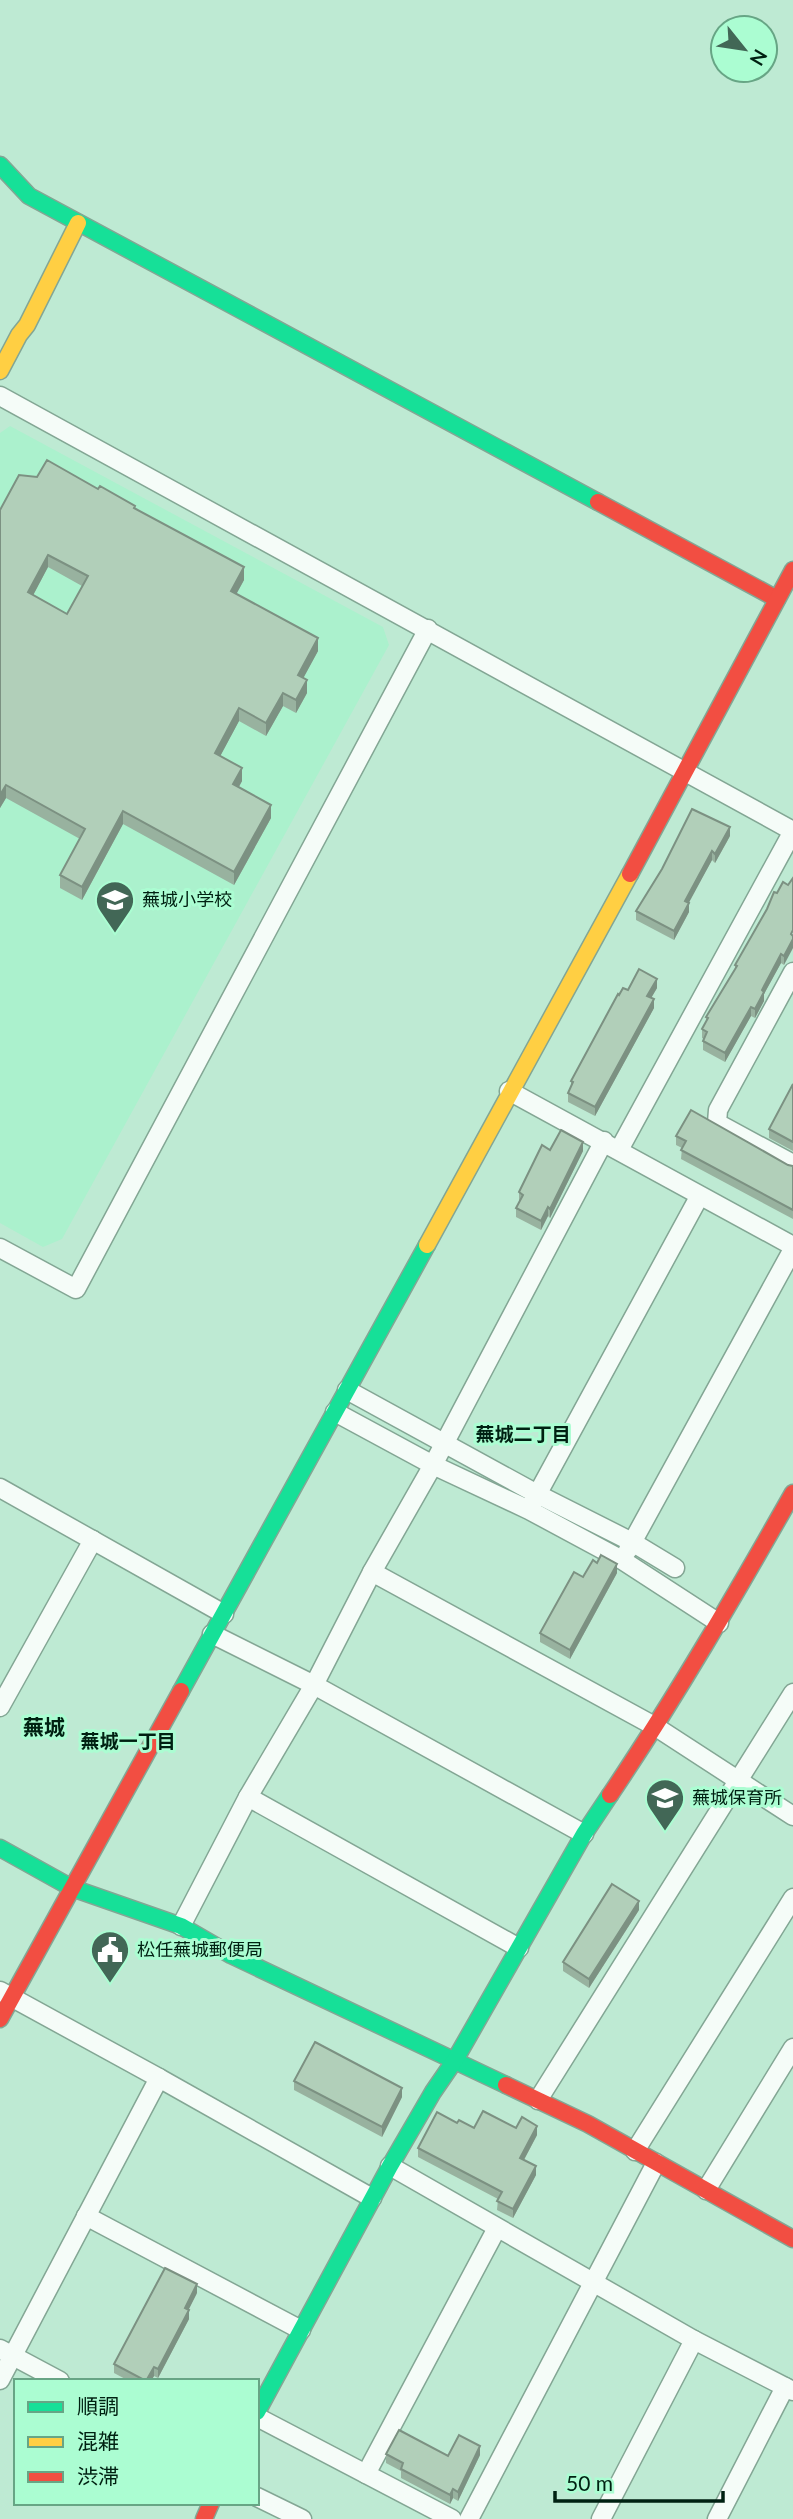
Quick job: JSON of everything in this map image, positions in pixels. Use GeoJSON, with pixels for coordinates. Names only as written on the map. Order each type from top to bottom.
{"type":"FeatureCollection","features":[{"type":"Feature","properties":{"kind":"street"},"geometry":{"type":"LineString","coordinates":[[0,165],[29,196],[777,599]]}},
{"type":"Feature","properties":{"kind":"street"},"geometry":{"type":"LineString","coordinates":[[0,372],[27,325],[78,223]]}},
{"type":"Feature","properties":{"kind":"street"},"geometry":{"type":"LineString","coordinates":[[0,396],[793,831],[611,1145],[444,1443],[372,1572],[314,1685],[248,1797],[181,1926]]}},
{"type":"Feature","properties":{"kind":"street"},"geometry":{"type":"LineString","coordinates":[[0,2018],[6,1994],[72,1888],[224,1614],[686,772],[793,570]]}},
{"type":"Feature","properties":{"kind":"street"},"geometry":{"type":"LineString","coordinates":[[0,1248],[76,1289],[428,629]]}},
{"type":"Feature","properties":{"kind":"street"},"geometry":{"type":"LineString","coordinates":[[793,972],[718,1110],[717,1123],[793,1164]]}},
{"type":"Feature","properties":{"kind":"street"},"geometry":{"type":"LineString","coordinates":[[509,1091],[793,1248],[622,1560]]}},
{"type":"Feature","properties":{"kind":"street"},"geometry":{"type":"LineString","coordinates":[[533,1502],[699,1197]]}},
{"type":"Feature","properties":{"kind":"street"},"geometry":{"type":"LineString","coordinates":[[347,1390],[444,1443],[719,1623]]}},
{"type":"Feature","properties":{"kind":"street"},"geometry":{"type":"LineString","coordinates":[[335,1412],[433,1465],[632,1542],[675,1568]]}},
{"type":"Feature","properties":{"kind":"street"},"geometry":{"type":"LineString","coordinates":[[0,1488],[224,1614]]}},
{"type":"Feature","properties":{"kind":"street"},"geometry":{"type":"LineString","coordinates":[[259,2410],[372,2198],[433,2092],[455,2060],[584,1834],[656,1727],[719,1623],[793,1493]]}},
{"type":"Feature","properties":{"kind":"street"},"geometry":{"type":"LineString","coordinates":[[1,1701],[93,1540]]}},
{"type":"Feature","properties":{"kind":"street"},"geometry":{"type":"LineString","coordinates":[[372,1572],[656,1727],[793,1816]]}},
{"type":"Feature","properties":{"kind":"street"},"geometry":{"type":"LineString","coordinates":[[212,1634],[314,1685],[584,1834]]}},
{"type":"Feature","properties":{"kind":"street"},"geometry":{"type":"LineString","coordinates":[[538,2100],[793,1693]]}},
{"type":"Feature","properties":{"kind":"street"},"geometry":{"type":"LineString","coordinates":[[248,1797],[519,1948]]}},
{"type":"Feature","properties":{"kind":"street"},"geometry":{"type":"LineString","coordinates":[[0,1848],[72,1888],[181,1926],[231,1955],[538,2100],[793,2239]]}},
{"type":"Feature","properties":{"kind":"street"},"geometry":{"type":"LineString","coordinates":[[635,2151],[793,1898]]}},
{"type":"Feature","properties":{"kind":"street"},"geometry":{"type":"LineString","coordinates":[[6,1994],[372,2198]]}},
{"type":"Feature","properties":{"kind":"street"},"geometry":{"type":"LineString","coordinates":[[706,2190],[793,2048]]}},
{"type":"Feature","properties":{"kind":"street"},"geometry":{"type":"LineString","coordinates":[[0,2380],[6,2353],[86,2216],[159,2078]]}},
{"type":"Feature","properties":{"kind":"street"},"geometry":{"type":"LineString","coordinates":[[469,2519],[656,2163]]}},
{"type":"Feature","properties":{"kind":"street"},"geometry":{"type":"LineString","coordinates":[[390,2166],[694,2340],[789,2389],[717,2519]]}},
{"type":"Feature","properties":{"kind":"street"},"geometry":{"type":"LineString","coordinates":[[86,2216],[302,2330]]}},
{"type":"Feature","properties":{"kind":"street"},"geometry":{"type":"LineString","coordinates":[[366,2474],[497,2228]]}},
{"type":"Feature","properties":{"kind":"street"},"geometry":{"type":"LineString","coordinates":[[601,2519],[694,2340]]}},
{"type":"Feature","properties":{"kind":"street"},"geometry":{"type":"LineString","coordinates":[[6,2353],[56,2379]]}},
{"type":"Feature","properties":{"kind":"street"},"geometry":{"type":"LineString","coordinates":[[259,2415],[452,2519]]}},
{"type":"Feature","properties":{"kind":"street"},"geometry":{"type":"LineString","coordinates":[[259,2498],[302,2519]]}},
{"type":"Feature","properties":{"kind":"shaded area","name":"蕪城小学校"},"geometry":{"type":"Polygon","coordinates":[[[10,426],[383,627],[389,645],[62,1239],[43,1247],[0,1223],[0,433],[10,426]]]}},
{"type":"Feature","properties":{"kind":"building"},"geometry":{"type":"Polygon","coordinates":[[[47,460],[98,489],[100,486],[135,506],[134,508],[244,567],[231,591],[318,638],[298,675],[307,680],[296,700],[283,693],[266,723],[239,708],[215,753],[242,768],[233,784],[271,805],[234,872],[123,811],[82,887],[60,875],[85,829],[6,785],[0,795],[0,510],[19,475],[37,477],[47,460]],[[48,555],[28,592],[67,614],[88,576],[48,555]]]}},
{"type":"Feature","properties":{"kind":"building"},"geometry":{"type":"Polygon","coordinates":[[[692,809],[730,827],[715,854],[712,851],[685,901],[689,903],[674,931],[636,911],[662,869],[692,809]]]}},
{"type":"Feature","properties":{"kind":"building"},"geometry":{"type":"Polygon","coordinates":[[[793,878],[793,939],[784,956],[781,954],[755,1009],[751,1007],[725,1053],[703,1041],[707,1032],[702,1029],[708,1018],[706,1017],[737,966],[735,965],[774,892],[777,893],[783,882],[788,885],[793,878]]]}},
{"type":"Feature","properties":{"kind":"building"},"geometry":{"type":"Polygon","coordinates":[[[639,969],[657,979],[647,996],[654,999],[595,1107],[568,1093],[573,1082],[571,1081],[618,994],[623,988],[628,990],[639,969]]]}},
{"type":"Feature","properties":{"kind":"building"},"geometry":{"type":"Polygon","coordinates":[[[793,1084],[793,1142],[769,1129],[793,1084]]]}},
{"type":"Feature","properties":{"kind":"building"},"geometry":{"type":"Polygon","coordinates":[[[691,1110],[793,1166],[793,1210],[681,1150],[686,1141],[676,1136],[691,1110]]]}},
{"type":"Feature","properties":{"kind":"building"},"geometry":{"type":"Polygon","coordinates":[[[561,1130],[583,1142],[550,1209],[548,1207],[541,1221],[516,1208],[523,1195],[519,1192],[542,1145],[550,1150],[561,1130]]]}},
{"type":"Feature","properties":{"kind":"building"},"geometry":{"type":"Polygon","coordinates":[[[601,1555],[617,1564],[570,1650],[540,1633],[574,1572],[583,1577],[593,1560],[597,1563],[601,1555]]]}},
{"type":"Feature","properties":{"kind":"building"},"geometry":{"type":"Polygon","coordinates":[[[612,1884],[639,1901],[589,1979],[563,1962],[612,1884]]]}},
{"type":"Feature","properties":{"kind":"building"},"geometry":{"type":"Polygon","coordinates":[[[315,2042],[402,2088],[382,2127],[294,2081],[315,2042]]]}},
{"type":"Feature","properties":{"kind":"building"},"geometry":{"type":"Polygon","coordinates":[[[483,2111],[516,2128],[522,2117],[537,2126],[520,2158],[536,2166],[513,2209],[497,2201],[502,2192],[418,2148],[437,2112],[457,2123],[459,2120],[474,2128],[483,2111]]]}},
{"type":"Feature","properties":{"kind":"building"},"geometry":{"type":"Polygon","coordinates":[[[165,2268],[197,2284],[185,2308],[189,2310],[158,2369],[154,2367],[147,2379],[142,2379],[114,2364],[165,2268]]]}},
{"type":"Feature","properties":{"kind":"building"},"geometry":{"type":"Polygon","coordinates":[[[399,2430],[448,2456],[459,2435],[480,2446],[458,2492],[453,2489],[450,2495],[401,2469],[403,2463],[386,2454],[399,2430]]]}},
{"type":"Feature","properties":{"kind":"traffic: fast"},"geometry":{"type":"LineString","coordinates":[[0,165],[29,196],[598,502]]}},
{"type":"Feature","properties":{"kind":"traffic: fast"},"geometry":{"type":"LineString","coordinates":[[181,1691],[427,1245]]}},
{"type":"Feature","properties":{"kind":"traffic: fast"},"geometry":{"type":"LineString","coordinates":[[259,2408],[390,2166],[455,2060],[584,1834],[610,1795]]}},
{"type":"Feature","properties":{"kind":"traffic: fast"},"geometry":{"type":"LineString","coordinates":[[0,1848],[72,1888],[181,1926],[231,1955],[506,2085]]}},
{"type":"Feature","properties":{"kind":"traffic: slow"},"geometry":{"type":"LineString","coordinates":[[0,371],[27,325],[78,223]]}},
{"type":"Feature","properties":{"kind":"traffic: slow"},"geometry":{"type":"LineString","coordinates":[[427,1245],[630,874]]}},
{"type":"Feature","properties":{"kind":"traffic: jam"},"geometry":{"type":"LineString","coordinates":[[598,502],[777,599]]}},
{"type":"Feature","properties":{"kind":"traffic: jam"},"geometry":{"type":"LineString","coordinates":[[630,874],[793,570]]}},
{"type":"Feature","properties":{"kind":"traffic: jam"},"geometry":{"type":"LineString","coordinates":[[610,1795],[682,1683],[793,1493]]}},
{"type":"Feature","properties":{"kind":"traffic: jam"},"geometry":{"type":"LineString","coordinates":[[0,2019],[181,1691]]}},
{"type":"Feature","properties":{"kind":"traffic: jam"},"geometry":{"type":"LineString","coordinates":[[506,2085],[588,2124],[793,2239]]}},
{"type":"Feature","properties":{"kind":"traffic: jam"},"geometry":{"type":"LineString","coordinates":[[204,2519],[210,2505]]}},
{"type":"Feature","properties":{"kind":"place","name":"蕪城小学校"},"geometry":{"type":"Point","coordinates":[115,934]}},
{"type":"Feature","properties":{"kind":"place","name":"蕪城保育所"},"geometry":{"type":"Point","coordinates":[665,1832]}},
{"type":"Feature","properties":{"kind":"place","name":"松任蕪城郵便局"},"geometry":{"type":"Point","coordinates":[110,1984]}},
{"type":"Feature","properties":{"kind":"district","name":"蕪城二丁目"},"geometry":{"type":"Point","coordinates":[523,1434]}},
{"type":"Feature","properties":{"kind":"district","name":"蕪城"},"geometry":{"type":"Point","coordinates":[44,1728]}},
{"type":"Feature","properties":{"kind":"district","name":"蕪城一丁目"},"geometry":{"type":"Point","coordinates":[128,1741]}}]}
